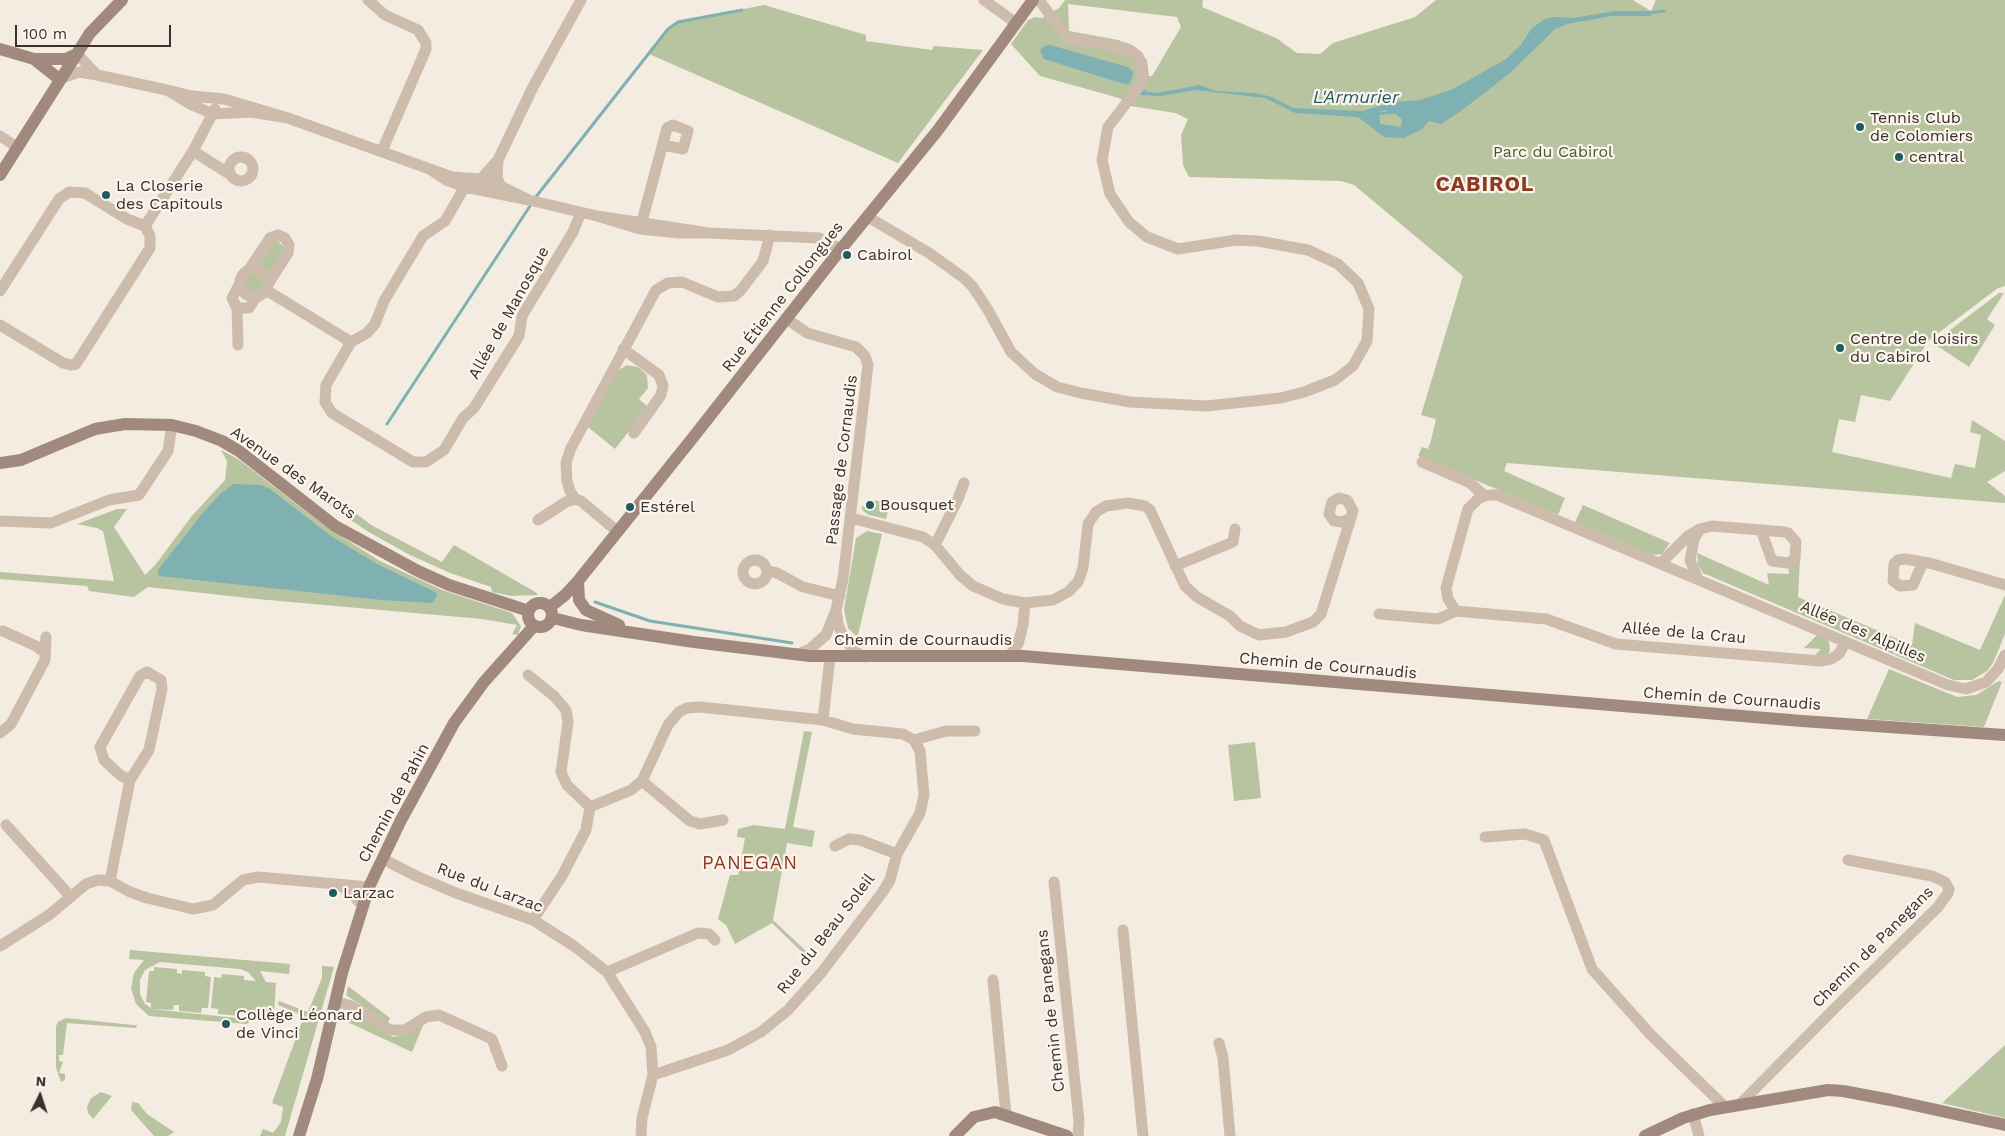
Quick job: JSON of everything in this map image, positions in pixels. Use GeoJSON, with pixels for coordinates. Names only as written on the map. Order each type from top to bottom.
{"type":"FeatureCollection","features":[{"type":"Feature","properties":{"kind":"street"},"geometry":{"type":"LineString","coordinates":[[0,174],[76,54],[96,26],[122,0]]}},
{"type":"Feature","properties":{"kind":"street"},"geometry":{"type":"LineString","coordinates":[[368,0],[386,15],[418,30],[426,43],[425,56],[382,151]]}},
{"type":"Feature","properties":{"kind":"street","name":"Allée de Manosque"},"geometry":{"type":"LineString","coordinates":[[580,212],[573,232],[522,316],[519,336],[474,408],[463,418],[444,450],[428,461],[411,462],[329,410],[325,402],[326,385],[351,342],[367,333],[374,324],[384,300],[423,236],[445,221],[474,184],[498,160],[534,87],[581,0]]}},
{"type":"Feature","properties":{"kind":"street"},"geometry":{"type":"LineString","coordinates":[[984,0],[1016,23]]}},
{"type":"Feature","properties":{"kind":"street","name":"Rue Étienne Collongues"},"geometry":{"type":"LineString","coordinates":[[551,612],[618,532],[841,248],[938,130],[1033,0]]}},
{"type":"Feature","properties":{"kind":"street"},"geometry":{"type":"LineString","coordinates":[[868,217],[929,253],[964,278],[973,287],[988,310],[1011,352],[1035,374],[1057,387],[1130,402],[1208,406],[1256,402],[1296,394],[1330,383],[1353,366],[1367,340],[1369,309],[1358,283],[1338,264],[1308,250],[1258,242],[1236,240],[1178,249],[1153,240],[1129,222],[1110,194],[1102,160],[1108,127],[1143,79],[1142,66],[1138,56],[1128,49],[1067,38],[1039,0]]}},
{"type":"Feature","properties":{"kind":"street"},"geometry":{"type":"LineString","coordinates":[[0,48],[34,59],[61,76],[79,72],[202,98],[232,102],[288,118],[474,184],[596,216],[641,225],[709,232],[819,238],[841,248]]}},
{"type":"Feature","properties":{"kind":"street"},"geometry":{"type":"LineString","coordinates":[[34,59],[66,59],[76,54]]}},
{"type":"Feature","properties":{"kind":"street"},"geometry":{"type":"LineString","coordinates":[[76,54],[98,75]]}},
{"type":"Feature","properties":{"kind":"street"},"geometry":{"type":"LineString","coordinates":[[50,60],[62,67],[61,76]]}},
{"type":"Feature","properties":{"kind":"street"},"geometry":{"type":"LineString","coordinates":[[167,90],[192,105],[213,114],[251,112],[288,118]]}},
{"type":"Feature","properties":{"kind":"street"},"geometry":{"type":"LineString","coordinates":[[202,98],[209,103],[213,114]]}},
{"type":"Feature","properties":{"kind":"street"},"geometry":{"type":"LineString","coordinates":[[145,226],[193,151],[217,107],[232,102]]}},
{"type":"Feature","properties":{"kind":"street"},"geometry":{"type":"LineString","coordinates":[[230,114],[232,102]]}},
{"type":"Feature","properties":{"kind":"street"},"geometry":{"type":"LineString","coordinates":[[0,136],[17,147]]}},
{"type":"Feature","properties":{"kind":"street"},"geometry":{"type":"LineString","coordinates":[[641,225],[664,145]]}},
{"type":"Feature","properties":{"kind":"street"},"geometry":{"type":"LineString","coordinates":[[193,151],[230,175]]}},
{"type":"Feature","properties":{"kind":"street"},"geometry":{"type":"LineString","coordinates":[[497,184],[498,160]]}},
{"type":"Feature","properties":{"kind":"street"},"geometry":{"type":"LineString","coordinates":[[474,184],[497,184],[533,201]]}},
{"type":"Feature","properties":{"kind":"street"},"geometry":{"type":"LineString","coordinates":[[0,290],[58,199],[69,192],[85,193],[127,219],[145,226],[150,236],[150,248],[76,364],[63,363],[0,325]]}},
{"type":"Feature","properties":{"kind":"street"},"geometry":{"type":"LineString","coordinates":[[575,499],[567,481],[566,463],[568,455],[653,295],[665,284],[682,282],[722,298],[728,298],[739,293],[763,261],[770,235]]}},
{"type":"Feature","properties":{"kind":"street"},"geometry":{"type":"LineString","coordinates":[[237,308],[249,308],[264,290],[288,253],[289,245],[285,238],[278,236],[270,238],[248,271],[243,275],[232,298],[237,308],[238,345]]}},
{"type":"Feature","properties":{"kind":"street"},"geometry":{"type":"LineString","coordinates":[[248,271],[255,269],[264,273],[264,290]]}},
{"type":"Feature","properties":{"kind":"street"},"geometry":{"type":"LineString","coordinates":[[240,283],[246,294],[264,290],[351,342]]}},
{"type":"Feature","properties":{"kind":"street","name":"Passage de Cornaudis"},"geometry":{"type":"LineString","coordinates":[[787,319],[807,333],[852,345],[863,353],[867,361],[869,374],[840,596],[826,635],[827,657]]}},
{"type":"Feature","properties":{"kind":"street"},"geometry":{"type":"LineString","coordinates":[[623,349],[659,375],[663,386],[661,395],[634,433]]}},
{"type":"Feature","properties":{"kind":"street","name":"Avenue des Marots"},"geometry":{"type":"LineString","coordinates":[[0,463],[21,460],[95,429],[125,424],[172,425],[222,441],[335,526],[418,571],[458,588],[529,611]]}},
{"type":"Feature","properties":{"kind":"street"},"geometry":{"type":"LineString","coordinates":[[0,521],[51,523],[109,500],[139,495],[168,450],[172,425]]}},
{"type":"Feature","properties":{"kind":"street"},"geometry":{"type":"LineString","coordinates":[[1422,462],[1470,483],[1485,496],[1468,509],[1446,588],[1448,599],[1456,611]]}},
{"type":"Feature","properties":{"kind":"street"},"geometry":{"type":"LineString","coordinates":[[935,545],[964,483]]}},
{"type":"Feature","properties":{"kind":"street","name":"Allée des Alpilles"},"geometry":{"type":"LineString","coordinates":[[1485,496],[1502,496],[1845,643],[1948,685],[1966,688],[1980,684],[1991,678],[1998,669],[2005,654]]}},
{"type":"Feature","properties":{"kind":"street"},"geometry":{"type":"LineString","coordinates":[[538,520],[569,500],[575,499],[581,501],[618,532]]}},
{"type":"Feature","properties":{"kind":"street"},"geometry":{"type":"LineString","coordinates":[[851,518],[911,532],[935,545],[954,568],[970,583],[991,595],[1025,603],[1053,600],[1074,587],[1081,575],[1090,520],[1101,509],[1113,504],[1138,504],[1150,510],[1181,579],[1190,591],[1230,616],[1249,632],[1259,635],[1286,632],[1313,622],[1321,614],[1349,519]]}},
{"type":"Feature","properties":{"kind":"street"},"geometry":{"type":"LineString","coordinates":[[1661,563],[1688,536],[1700,529],[1712,526],[1761,530]]}},
{"type":"Feature","properties":{"kind":"street"},"geometry":{"type":"LineString","coordinates":[[1175,566],[1233,542],[1235,529]]}},
{"type":"Feature","properties":{"kind":"street"},"geometry":{"type":"LineString","coordinates":[[1698,579],[1690,560],[1694,539],[1700,529]]}},
{"type":"Feature","properties":{"kind":"street"},"geometry":{"type":"LineString","coordinates":[[1923,562],[2005,585]]}},
{"type":"Feature","properties":{"kind":"street"},"geometry":{"type":"LineString","coordinates":[[767,571],[777,573],[803,587],[840,596]]}},
{"type":"Feature","properties":{"kind":"street","name":"Chemin de Cournaudis"},"geometry":{"type":"LineString","coordinates":[[578,581],[579,600],[586,610],[608,622],[650,635]]}},
{"type":"Feature","properties":{"kind":"street"},"geometry":{"type":"LineString","coordinates":[[538,603],[551,612],[545,627],[534,626],[529,619],[529,611],[538,603]]}},
{"type":"Feature","properties":{"kind":"street"},"geometry":{"type":"LineString","coordinates":[[1016,656],[1016,647],[1023,625],[1025,603]]}},
{"type":"Feature","properties":{"kind":"street","name":"Passage de Cornaudis"},"geometry":{"type":"LineString","coordinates":[[836,610],[842,634],[854,651],[865,657]]}},
{"type":"Feature","properties":{"kind":"street","name":"Allée de la Crau"},"geometry":{"type":"LineString","coordinates":[[1379,614],[1438,619],[1456,611],[1546,619],[1616,644],[1811,661],[1825,661],[1835,657],[1842,650],[1845,643]]}},
{"type":"Feature","properties":{"kind":"street","name":"Chemin de Cournaudis"},"geometry":{"type":"LineString","coordinates":[[551,612],[581,625],[796,655],[827,657],[1016,656],[1802,721],[2005,735]]}},
{"type":"Feature","properties":{"kind":"street","name":"Chemin de Pahin"},"geometry":{"type":"LineString","coordinates":[[299,1136],[317,1079],[335,1001],[369,887],[401,820],[454,723],[484,682],[534,626]]}},
{"type":"Feature","properties":{"kind":"street"},"geometry":{"type":"LineString","coordinates":[[2,631],[36,646],[44,652]]}},
{"type":"Feature","properties":{"kind":"street"},"geometry":{"type":"LineString","coordinates":[[826,635],[842,634]]}},
{"type":"Feature","properties":{"kind":"street","name":"Passage de Cornaudis"},"geometry":{"type":"LineString","coordinates":[[796,655],[810,649],[826,635]]}},
{"type":"Feature","properties":{"kind":"street"},"geometry":{"type":"LineString","coordinates":[[0,733],[11,724],[29,693],[44,660],[46,637]]}},
{"type":"Feature","properties":{"kind":"street"},"geometry":{"type":"LineString","coordinates":[[823,720],[827,657]]}},
{"type":"Feature","properties":{"kind":"street"},"geometry":{"type":"LineString","coordinates":[[110,881],[130,780],[149,750],[162,688],[161,680],[147,672],[140,676],[100,747],[104,760],[120,776],[130,780]]}},
{"type":"Feature","properties":{"kind":"street"},"geometry":{"type":"LineString","coordinates":[[528,675],[554,696],[566,710],[568,722],[561,772],[567,785],[590,808]]}},
{"type":"Feature","properties":{"kind":"street"},"geometry":{"type":"LineString","coordinates":[[590,808],[631,790],[642,781],[668,725],[679,712],[687,708],[700,707],[823,720],[853,729],[903,734],[914,740],[946,731],[975,731]]}},
{"type":"Feature","properties":{"kind":"street","name":"Rue du Beau Soleil"},"geometry":{"type":"LineString","coordinates":[[653,1075],[728,1050],[761,1032],[788,1010],[821,973],[890,880],[896,854],[923,804],[924,784],[920,751],[914,740]]}},
{"type":"Feature","properties":{"kind":"street"},"geometry":{"type":"LineString","coordinates":[[642,781],[690,820],[700,824],[723,820]]}},
{"type":"Feature","properties":{"kind":"street"},"geometry":{"type":"LineString","coordinates":[[533,920],[562,876],[586,830],[590,808]]}},
{"type":"Feature","properties":{"kind":"street"},"geometry":{"type":"LineString","coordinates":[[6,825],[71,897]]}},
{"type":"Feature","properties":{"kind":"street"},"geometry":{"type":"LineString","coordinates":[[1485,838],[1525,834],[1544,840],[1592,969],[1651,1035],[1724,1106]]}},
{"type":"Feature","properties":{"kind":"street"},"geometry":{"type":"LineString","coordinates":[[835,846],[849,839],[860,840],[896,854]]}},
{"type":"Feature","properties":{"kind":"street","name":"Rue du Larzac"},"geometry":{"type":"LineString","coordinates":[[383,859],[456,893],[533,920],[574,946],[607,972],[646,1034],[650,1047],[653,1075],[642,1118],[641,1136]]}},
{"type":"Feature","properties":{"kind":"street","name":"Chemin de Panegans"},"geometry":{"type":"LineString","coordinates":[[1740,1104],[1938,908],[1948,893],[1949,889],[1945,882],[1932,876],[1848,860]]}},
{"type":"Feature","properties":{"kind":"street"},"geometry":{"type":"LineString","coordinates":[[0,946],[49,914],[90,882],[98,880],[110,881],[141,896],[199,909],[213,905],[243,880],[252,877],[369,887]]}},
{"type":"Feature","properties":{"kind":"street","name":"Chemin de Panegans"},"geometry":{"type":"LineString","coordinates":[[1054,882],[1079,1121],[1078,1136]]}},
{"type":"Feature","properties":{"kind":"street"},"geometry":{"type":"LineString","coordinates":[[340,886],[350,891],[358,901],[364,902]]}},
{"type":"Feature","properties":{"kind":"street"},"geometry":{"type":"LineString","coordinates":[[1123,930],[1143,1136]]}},
{"type":"Feature","properties":{"kind":"street"},"geometry":{"type":"LineString","coordinates":[[607,972],[698,933],[709,934],[715,940]]}},
{"type":"Feature","properties":{"kind":"street"},"geometry":{"type":"LineString","coordinates":[[993,980],[1006,1114]]}},
{"type":"Feature","properties":{"kind":"street"},"geometry":{"type":"LineString","coordinates":[[335,1001],[351,1006],[390,1030],[402,1031],[411,1028],[426,1017],[439,1016],[492,1039],[502,1066]]}},
{"type":"Feature","properties":{"kind":"street"},"geometry":{"type":"LineString","coordinates":[[1219,1042],[1223,1058],[1230,1136]]}},
{"type":"Feature","properties":{"kind":"street"},"geometry":{"type":"LineString","coordinates":[[1646,1136],[1693,1114],[1724,1106],[1843,1090],[2005,1125]]}},
{"type":"Feature","properties":{"kind":"street"},"geometry":{"type":"LineString","coordinates":[[955,1136],[966,1123],[980,1114],[995,1112],[1006,1114],[1067,1136]]}},
{"type":"Feature","properties":{"kind":"street"},"geometry":{"type":"LineString","coordinates":[[1693,1114],[1699,1136]]}},
{"type":"Feature","properties":{"kind":"green space","name":"Parc du Cabirol"},"geometry":{"type":"Polygon","coordinates":[[[1065,0],[1203,0],[1202,7],[1276,38],[1297,53],[1320,54],[1333,43],[1415,17],[1436,0],[1633,0],[1651,11],[1656,0],[2005,0],[2005,286],[1998,288],[1929,340],[1890,401],[1861,395],[1855,422],[1839,419],[1832,452],[1951,478],[1955,464],[1975,468],[1981,435],[1970,432],[1972,420],[2005,441],[2005,471],[1987,482],[2005,496],[2005,503],[1507,463],[1504,471],[1565,498],[1558,515],[1418,456],[1422,447],[1428,449],[1431,440],[1436,419],[1421,415],[1463,276],[1354,185],[1341,181],[1189,177],[1183,165],[1181,135],[1188,119],[1175,113],[1131,106],[1119,98],[1040,76],[1011,44],[1028,20],[1035,17],[1042,18],[1059,8],[1065,0]],[[1068,4],[1069,31],[1118,40],[1134,46],[1147,60],[1149,76],[1152,76],[1181,27],[1177,17],[1068,4]]]}},
{"type":"Feature","properties":{"kind":"green space"},"geometry":{"type":"Polygon","coordinates":[[[764,5],[866,35],[866,41],[932,50],[934,46],[983,50],[898,163],[649,54],[668,29],[678,22],[764,5]]]}},
{"type":"Feature","properties":{"kind":"green space"},"geometry":{"type":"Polygon","coordinates":[[[278,241],[285,248],[270,275],[265,270],[255,266],[270,243],[278,241]]]}},
{"type":"Feature","properties":{"kind":"green space"},"geometry":{"type":"Polygon","coordinates":[[[254,273],[261,276],[264,283],[261,290],[254,293],[247,290],[244,283],[247,276],[254,273]]]}},
{"type":"Feature","properties":{"kind":"green space"},"geometry":{"type":"Polygon","coordinates":[[[1999,293],[2004,293],[1987,319],[1995,325],[1969,367],[1933,343],[1999,293]]]}},
{"type":"Feature","properties":{"kind":"green space"},"geometry":{"type":"Polygon","coordinates":[[[627,365],[638,367],[647,375],[648,388],[639,399],[648,407],[615,449],[588,427],[617,371],[627,365]]]}},
{"type":"Feature","properties":{"kind":"green space"},"geometry":{"type":"Polygon","coordinates":[[[221,450],[238,459],[325,526],[380,561],[442,590],[512,613],[521,626],[518,635],[512,634],[517,625],[482,619],[257,599],[148,587],[134,597],[89,591],[87,586],[0,579],[0,572],[114,581],[103,531],[77,524],[117,509],[127,509],[114,527],[145,575],[156,564],[191,517],[225,480],[227,461],[221,450]]]}},
{"type":"Feature","properties":{"kind":"green space"},"geometry":{"type":"Polygon","coordinates":[[[335,497],[371,525],[442,562],[454,545],[537,593],[537,595],[512,596],[492,592],[491,587],[450,573],[408,554],[367,531],[327,504],[335,497]]]}},
{"type":"Feature","properties":{"kind":"green space"},"geometry":{"type":"Polygon","coordinates":[[[873,500],[890,504],[886,519],[869,515],[863,511],[861,506],[871,508],[873,500]]]}},
{"type":"Feature","properties":{"kind":"green space"},"geometry":{"type":"Polygon","coordinates":[[[1583,505],[1670,543],[1662,554],[1652,555],[1575,522],[1583,505]]]}},
{"type":"Feature","properties":{"kind":"green space"},"geometry":{"type":"Polygon","coordinates":[[[867,531],[882,534],[858,635],[860,640],[848,628],[844,610],[856,538],[867,531]]]}},
{"type":"Feature","properties":{"kind":"green space"},"geometry":{"type":"Polygon","coordinates":[[[1697,553],[1769,585],[1767,573],[1789,574],[1788,566],[1800,559],[1798,597],[1912,645],[1915,623],[1980,650],[2005,595],[2005,634],[1993,663],[1987,671],[1972,680],[1954,680],[1703,573],[1698,565],[1697,553]]]}},
{"type":"Feature","properties":{"kind":"green space"},"geometry":{"type":"Polygon","coordinates":[[[1817,635],[1829,641],[1830,650],[1828,655],[1813,657],[1821,649],[1804,648],[1817,635]]]}},
{"type":"Feature","properties":{"kind":"green space"},"geometry":{"type":"Polygon","coordinates":[[[1889,669],[1957,697],[1976,695],[1999,681],[2002,682],[1984,727],[1867,719],[1889,669]]]}},
{"type":"Feature","properties":{"kind":"green space"},"geometry":{"type":"Polygon","coordinates":[[[804,731],[812,732],[793,827],[815,831],[812,847],[787,843],[773,920],[806,951],[804,954],[772,923],[735,944],[726,925],[718,919],[730,875],[738,875],[745,838],[737,837],[738,829],[754,825],[785,829],[804,731]]]}},
{"type":"Feature","properties":{"kind":"green space"},"geometry":{"type":"Polygon","coordinates":[[[1255,742],[1261,798],[1234,801],[1228,745],[1255,742]]]}},
{"type":"Feature","properties":{"kind":"green space"},"geometry":{"type":"Polygon","coordinates":[[[130,950],[290,964],[289,974],[260,971],[266,982],[276,983],[274,1014],[261,1013],[247,1024],[149,1016],[136,1004],[131,988],[134,973],[144,960],[129,959],[130,950]],[[160,962],[145,970],[140,980],[140,994],[145,1004],[151,1008],[151,1003],[146,1002],[149,971],[154,971],[154,967],[177,969],[177,973],[182,974],[182,970],[205,972],[205,976],[211,977],[208,1008],[202,1008],[201,1013],[179,1011],[179,1005],[174,1005],[173,1010],[151,1009],[237,1018],[245,1016],[250,1013],[241,1011],[240,1016],[218,1014],[218,1009],[211,1008],[214,977],[221,978],[222,974],[244,976],[244,980],[256,981],[248,972],[240,969],[160,962]]]}},
{"type":"Feature","properties":{"kind":"green space"},"geometry":{"type":"Polygon","coordinates":[[[322,966],[334,967],[285,1136],[260,1136],[263,1129],[273,1133],[281,1122],[283,1107],[272,1103],[304,1016],[278,1005],[279,1001],[308,1012],[322,978],[322,966]]]}},
{"type":"Feature","properties":{"kind":"green space"},"geometry":{"type":"Polygon","coordinates":[[[348,986],[390,1018],[388,1023],[346,995],[348,986]]]}},
{"type":"Feature","properties":{"kind":"green space"},"geometry":{"type":"Polygon","coordinates":[[[344,1012],[352,1012],[393,1037],[412,1032],[424,1023],[412,1052],[341,1019],[344,1012]]]}},
{"type":"Feature","properties":{"kind":"green space"},"geometry":{"type":"Polygon","coordinates":[[[66,1018],[137,1025],[136,1028],[67,1023],[63,1055],[59,1055],[59,1061],[63,1062],[59,1073],[65,1074],[65,1080],[61,1082],[56,1067],[56,1026],[58,1022],[66,1018]]]}},
{"type":"Feature","properties":{"kind":"green space"},"geometry":{"type":"Polygon","coordinates":[[[2005,1045],[2005,1118],[1942,1103],[2005,1045]]]}},
{"type":"Feature","properties":{"kind":"green space"},"geometry":{"type":"Polygon","coordinates":[[[101,1092],[112,1096],[93,1119],[88,1113],[87,1107],[91,1098],[101,1092]]]}},
{"type":"Feature","properties":{"kind":"green space"},"geometry":{"type":"Polygon","coordinates":[[[132,1102],[138,1103],[147,1114],[174,1132],[168,1136],[154,1136],[131,1110],[132,1102]]]}},
{"type":"Feature","properties":{"kind":"water"},"geometry":{"type":"Polygon","coordinates":[[[1616,11],[1651,11],[1651,16],[1612,16],[1567,24],[1555,29],[1510,73],[1461,111],[1441,124],[1429,121],[1422,129],[1404,138],[1384,137],[1358,117],[1295,113],[1265,98],[1197,90],[1160,96],[1140,95],[1144,89],[1147,92],[1158,93],[1199,85],[1216,91],[1255,93],[1272,97],[1293,108],[1362,111],[1395,102],[1420,100],[1451,90],[1506,59],[1520,46],[1532,28],[1545,19],[1554,17],[1573,18],[1616,11]],[[1385,110],[1379,112],[1380,124],[1401,127],[1402,120],[1396,114],[1385,110]]]}},
{"type":"Feature","properties":{"kind":"water"},"geometry":{"type":"Polygon","coordinates":[[[1050,45],[1128,67],[1133,72],[1132,79],[1129,84],[1124,84],[1044,59],[1040,50],[1050,45]]]}},
{"type":"Feature","properties":{"kind":"water"},"geometry":{"type":"Polygon","coordinates":[[[234,484],[261,485],[270,489],[331,536],[377,564],[437,593],[436,598],[432,603],[382,600],[159,576],[158,570],[202,514],[221,493],[234,484]]]}},
{"type":"Feature","properties":{"kind":"waterway"},"geometry":{"type":"LineString","coordinates":[[535,198],[668,29],[678,22],[742,10]]}},
{"type":"Feature","properties":{"kind":"waterway","name":"L'Armurier"},"geometry":{"type":"LineString","coordinates":[[1648,13],[1664,11]]}},
{"type":"Feature","properties":{"kind":"waterway","name":"L'Armurier"},"geometry":{"type":"LineString","coordinates":[[1377,114],[1396,112]]}},
{"type":"Feature","properties":{"kind":"waterway"},"geometry":{"type":"LineString","coordinates":[[387,424],[532,203]]}},
{"type":"Feature","properties":{"kind":"waterway"},"geometry":{"type":"LineString","coordinates":[[595,602],[650,621],[792,643]]}},
{"type":"Feature","properties":{"kind":"place","name":"Tennis Club de Colomiers"},"geometry":{"type":"Point","coordinates":[1860,127]}},
{"type":"Feature","properties":{"kind":"place","name":"central"},"geometry":{"type":"Point","coordinates":[1899,157]}},
{"type":"Feature","properties":{"kind":"place","name":"La Closerie des Capitouls"},"geometry":{"type":"Point","coordinates":[106,195]}},
{"type":"Feature","properties":{"kind":"place","name":"Cabirol"},"geometry":{"type":"Point","coordinates":[847,255]}},
{"type":"Feature","properties":{"kind":"place","name":"Centre de loisirs du Cabirol"},"geometry":{"type":"Point","coordinates":[1840,348]}},
{"type":"Feature","properties":{"kind":"place","name":"Bousquet"},"geometry":{"type":"Point","coordinates":[870,505]}},
{"type":"Feature","properties":{"kind":"place","name":"Estérel"},"geometry":{"type":"Point","coordinates":[630,507]}},
{"type":"Feature","properties":{"kind":"place","name":"Larzac"},"geometry":{"type":"Point","coordinates":[333,893]}},
{"type":"Feature","properties":{"kind":"place","name":"Collège Léonard de Vinci"},"geometry":{"type":"Point","coordinates":[226,1024]}},
{"type":"Feature","properties":{"kind":"district","name":"CABIROL"},"geometry":{"type":"Point","coordinates":[1485,185]}},
{"type":"Feature","properties":{"kind":"district","name":"PANEGAN"},"geometry":{"type":"Point","coordinates":[750,863]}}]}
